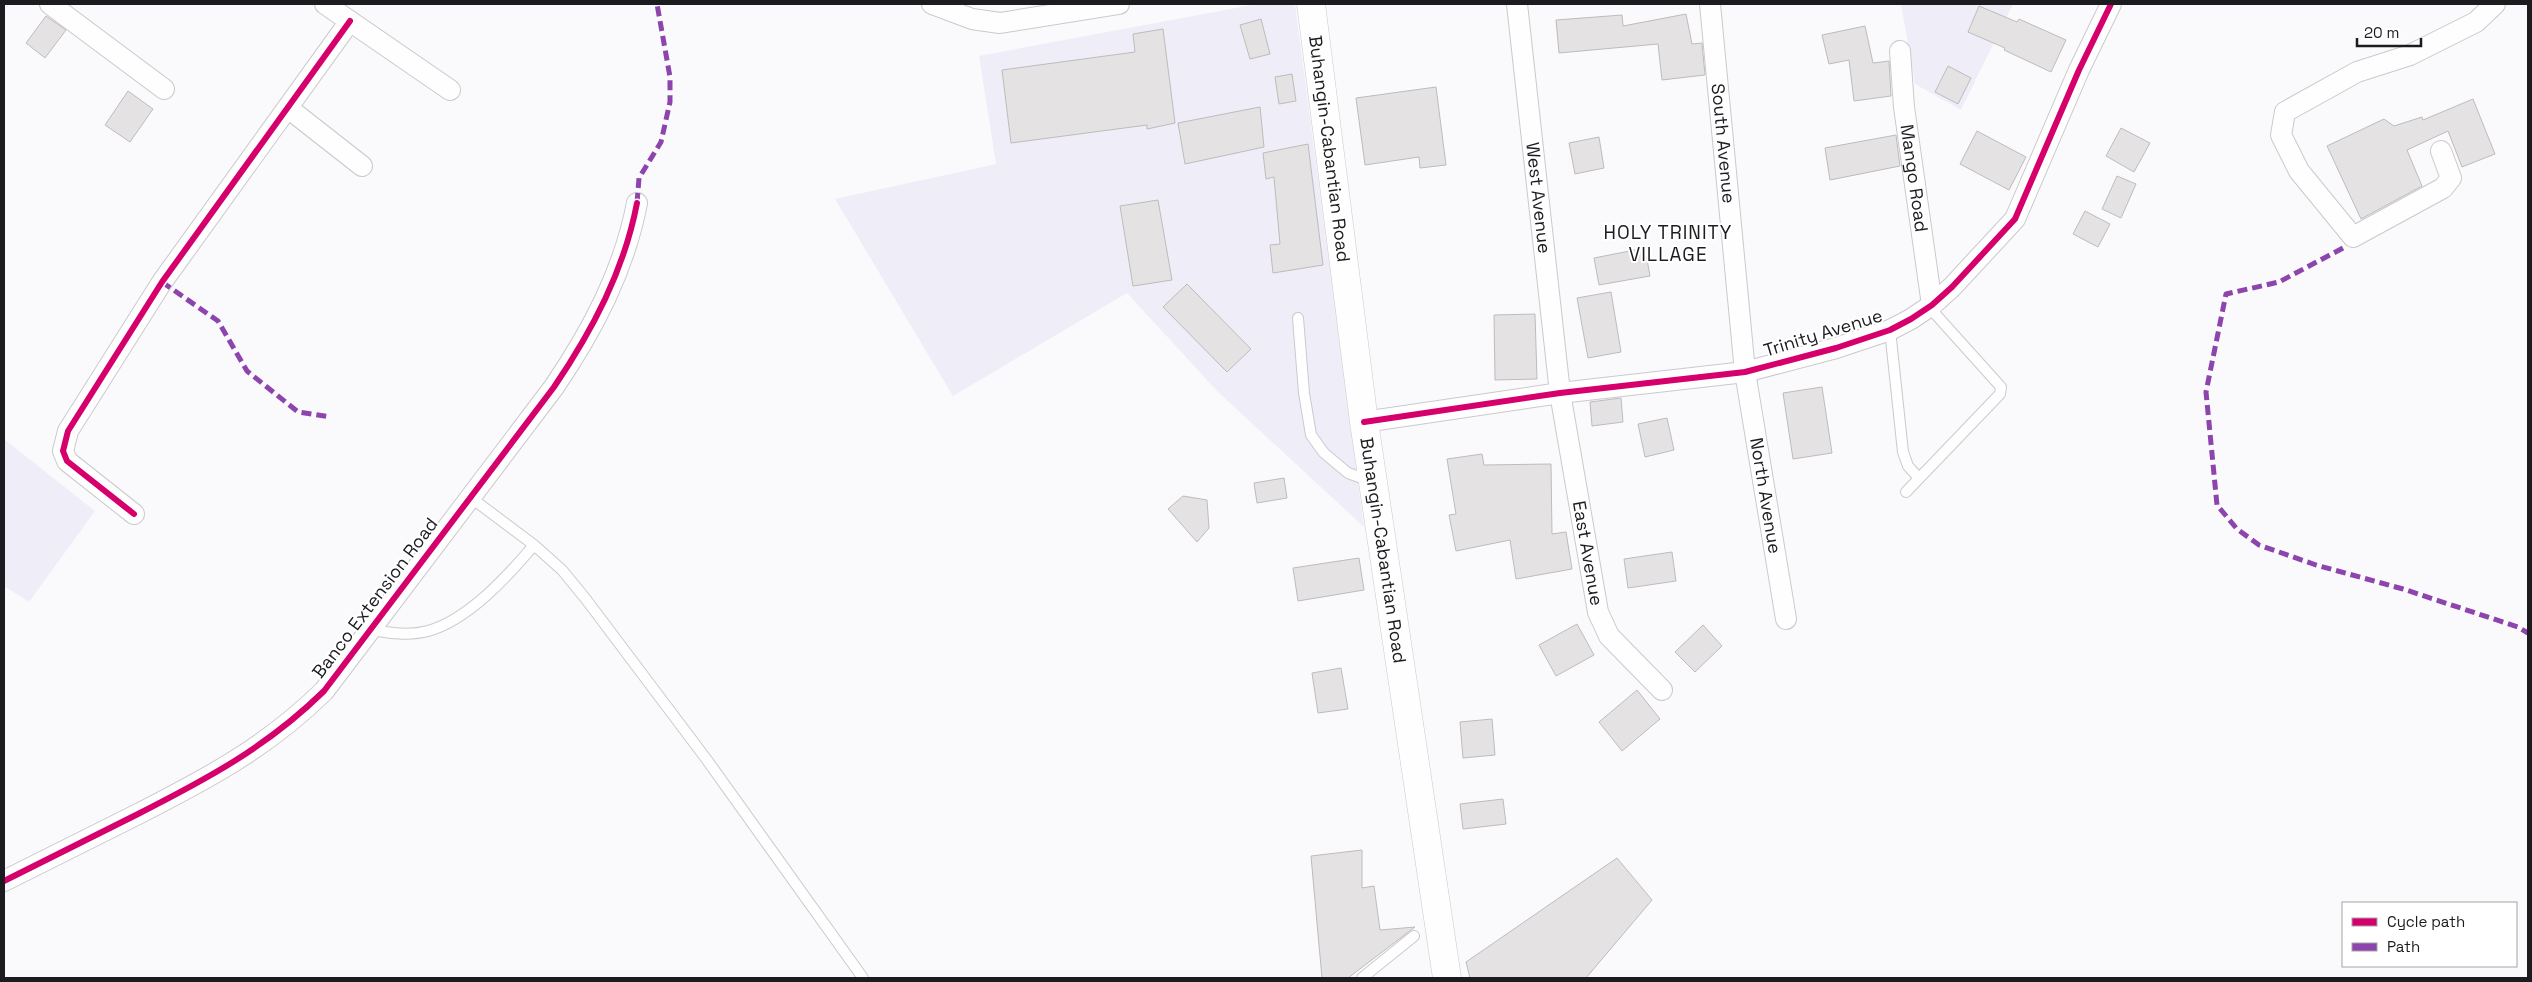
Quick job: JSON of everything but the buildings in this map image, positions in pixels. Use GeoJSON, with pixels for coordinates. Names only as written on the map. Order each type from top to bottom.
{"type":"FeatureCollection","features":[{"type":"Feature","properties":{"kind":"main road","name":"Buhangin-Cabantian Road"},"geometry":{"type":"LineString","coordinates":[[1311,4],[1364,422],[1448,978]]}},
{"type":"Feature","properties":{"kind":"street"},"geometry":{"type":"LineString","coordinates":[[50,4],[164,89]]}},
{"type":"Feature","properties":{"kind":"street"},"geometry":{"type":"LineString","coordinates":[[325,4],[450,90]]}},
{"type":"Feature","properties":{"kind":"street"},"geometry":{"type":"LineString","coordinates":[[932,4],[972,19],[1000,24],[1119,4]]}},
{"type":"Feature","properties":{"kind":"street","name":"West Avenue"},"geometry":{"type":"LineString","coordinates":[[1517,4],[1560,393]]}},
{"type":"Feature","properties":{"kind":"street","name":"South Avenue"},"geometry":{"type":"LineString","coordinates":[[1710,4],[1745,372]]}},
{"type":"Feature","properties":{"kind":"street","name":"Trinity Avenue"},"geometry":{"type":"LineString","coordinates":[[1364,422],[1560,393],[1745,372],[1836,348],[1890,330],[1931,306],[1995,243],[2015,219],[2079,70],[2111,4]]}},
{"type":"Feature","properties":{"kind":"street"},"geometry":{"type":"LineString","coordinates":[[2441,151],[2451,178],[2443,188],[2353,237],[2299,171],[2281,135],[2284,112],[2357,72],[2410,55],[2476,22],[2495,4]]}},
{"type":"Feature","properties":{"kind":"street"},"geometry":{"type":"LineString","coordinates":[[134,514],[67,461],[63,450],[64,441],[162,282],[350,21]]}},
{"type":"Feature","properties":{"kind":"street","name":"Mango Road"},"geometry":{"type":"LineString","coordinates":[[1900,51],[1904,107],[1931,306]]}},
{"type":"Feature","properties":{"kind":"street"},"geometry":{"type":"LineString","coordinates":[[288,108],[362,166]]}},
{"type":"Feature","properties":{"kind":"street","name":"Banco Extension Road"},"geometry":{"type":"LineString","coordinates":[[4,881],[198,783],[267,741],[300,715],[324,691],[554,387],[593,327],[621,262],[637,204]]}},
{"type":"Feature","properties":{"kind":"street","name":"North Avenue"},"geometry":{"type":"LineString","coordinates":[[1745,372],[1786,619]]}},
{"type":"Feature","properties":{"kind":"street","name":"East Avenue"},"geometry":{"type":"LineString","coordinates":[[1560,393],[1598,612],[1610,636],[1662,690]]}},
{"type":"Feature","properties":{"kind":"lane"},"geometry":{"type":"LineString","coordinates":[[1906,492],[1918,477],[2000,394],[2001,387],[1931,306]]}},
{"type":"Feature","properties":{"kind":"lane"},"geometry":{"type":"LineString","coordinates":[[1298,318],[1304,393],[1311,435],[1324,452],[1348,473],[1373,482]]}},
{"type":"Feature","properties":{"kind":"lane"},"geometry":{"type":"LineString","coordinates":[[1890,330],[1903,452],[1908,466],[1918,477]]}},
{"type":"Feature","properties":{"kind":"lane"},"geometry":{"type":"LineString","coordinates":[[470,497],[534,545],[562,570],[586,598],[707,760],[863,978]]}},
{"type":"Feature","properties":{"kind":"lane"},"geometry":{"type":"LineString","coordinates":[[371,630],[403,634],[427,631],[450,622],[511,572],[534,545]]}},
{"type":"Feature","properties":{"kind":"lane"},"geometry":{"type":"LineString","coordinates":[[1362,978],[1414,936]]}},
{"type":"Feature","properties":{"kind":"shaded area"},"geometry":{"type":"Polygon","coordinates":[[[1257,4],[1295,4],[1364,527],[1217,391],[1127,293],[953,396],[835,199],[996,164],[979,56],[1257,4]]]}},
{"type":"Feature","properties":{"kind":"shaded area"},"geometry":{"type":"Polygon","coordinates":[[[1901,4],[2013,4],[1961,110],[1915,84],[1901,4]]]}},
{"type":"Feature","properties":{"kind":"shaded area"},"geometry":{"type":"Polygon","coordinates":[[[4,439],[95,511],[29,602],[4,586],[4,439]]]}},
{"type":"Feature","properties":{"kind":"marked path"},"geometry":{"type":"LineString","coordinates":[[637,203],[639,178],[661,142],[670,102],[670,77],[657,4]]}},
{"type":"Feature","properties":{"kind":"marked path"},"geometry":{"type":"LineString","coordinates":[[2343,248],[2279,282],[2226,294],[2206,392],[2217,505],[2237,529],[2259,545],[2316,565],[2403,589],[2518,627],[2528,633]]}},
{"type":"Feature","properties":{"kind":"marked path"},"geometry":{"type":"LineString","coordinates":[[162,282],[218,321],[247,371],[298,412],[331,417]]}},
{"type":"Feature","properties":{"kind":"cycle path"},"geometry":{"type":"LineString","coordinates":[[1364,422],[1560,393],[1745,372],[1836,348],[1890,330],[1911,319],[1932,305],[1952,287],[2015,219],[2079,70],[2111,4]]}},
{"type":"Feature","properties":{"kind":"cycle path"},"geometry":{"type":"LineString","coordinates":[[134,514],[67,461],[63,451],[68,431],[162,282],[350,21]]}},
{"type":"Feature","properties":{"kind":"cycle path"},"geometry":{"type":"LineString","coordinates":[[4,881],[212,775],[281,729],[324,691],[568,366],[605,300],[624,253],[637,203]]}},
{"type":"Feature","properties":{"kind":"district","name":"HOLY TRINITY VILLAGE"},"geometry":{"type":"Point","coordinates":[1668,243]}}]}
